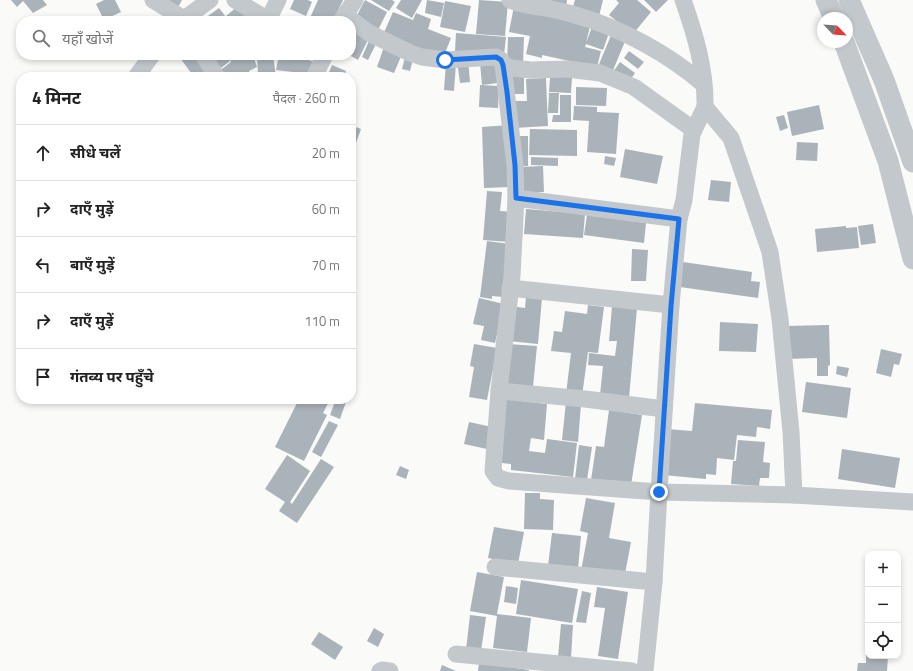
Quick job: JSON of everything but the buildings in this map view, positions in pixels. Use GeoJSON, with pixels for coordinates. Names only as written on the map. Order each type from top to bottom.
{"type":"FeatureCollection","features":[{"type":"Feature","properties":{"kind":"street"},"geometry":{"type":"LineString","coordinates":[[153,0],[178,16]]}},
{"type":"Feature","properties":{"kind":"street"},"geometry":{"type":"LineString","coordinates":[[189,16],[210,0]]}},
{"type":"Feature","properties":{"kind":"street"},"geometry":{"type":"LineString","coordinates":[[235,0],[262,16]]}},
{"type":"Feature","properties":{"kind":"street"},"geometry":{"type":"LineString","coordinates":[[271,16],[278,0]]}},
{"type":"Feature","properties":{"kind":"street"},"geometry":{"type":"LineString","coordinates":[[344,16],[355,0]]}},
{"type":"Feature","properties":{"kind":"street"},"geometry":{"type":"LineString","coordinates":[[510,0],[518,4],[547,8],[576,15],[612,28],[646,45],[689,71],[703,84]]}},
{"type":"Feature","properties":{"kind":"street"},"geometry":{"type":"LineString","coordinates":[[645,671],[654,582],[671,306],[679,219],[684,200],[692,134],[705,107],[705,93],[696,38],[683,0]]}},
{"type":"Feature","properties":{"kind":"street"},"geometry":{"type":"LineString","coordinates":[[826,0],[831,12]]}},
{"type":"Feature","properties":{"kind":"street"},"geometry":{"type":"LineString","coordinates":[[849,0],[884,80],[913,162]]}},
{"type":"Feature","properties":{"kind":"street"},"geometry":{"type":"LineString","coordinates":[[356,26],[369,34],[422,57],[445,60],[496,57],[501,60],[503,65],[515,165],[516,198],[510,288],[493,470],[498,478],[509,481],[659,492],[794,495],[913,502]]}},
{"type":"Feature","properties":{"kind":"street"},"geometry":{"type":"LineString","coordinates":[[846,48],[888,161],[913,259]]}},
{"type":"Feature","properties":{"kind":"street"},"geometry":{"type":"LineString","coordinates":[[140,72],[148,60]]}},
{"type":"Feature","properties":{"kind":"street"},"geometry":{"type":"LineString","coordinates":[[206,60],[215,72]]}},
{"type":"Feature","properties":{"kind":"street"},"geometry":{"type":"LineString","coordinates":[[316,72],[322,60]]}},
{"type":"Feature","properties":{"kind":"street"},"geometry":{"type":"LineString","coordinates":[[503,65],[512,68],[531,70],[567,69],[600,73],[634,87],[694,130]]}},
{"type":"Feature","properties":{"kind":"street"},"geometry":{"type":"LineString","coordinates":[[705,107],[731,138],[770,252],[780,319],[792,432],[794,495]]}},
{"type":"Feature","properties":{"kind":"street"},"geometry":{"type":"LineString","coordinates":[[516,198],[679,219]]}},
{"type":"Feature","properties":{"kind":"street"},"geometry":{"type":"LineString","coordinates":[[510,288],[671,306]]}},
{"type":"Feature","properties":{"kind":"street"},"geometry":{"type":"LineString","coordinates":[[500,391],[585,399],[664,409]]}},
{"type":"Feature","properties":{"kind":"street"},"geometry":{"type":"LineString","coordinates":[[495,567],[654,582]]}},
{"type":"Feature","properties":{"kind":"street"},"geometry":{"type":"LineString","coordinates":[[456,654],[632,671]]}},
{"type":"Feature","properties":{"kind":"street"},"geometry":{"type":"LineString","coordinates":[[380,671],[390,671]]}},
{"type":"Feature","properties":{"kind":"route"},"geometry":{"type":"LineString","coordinates":[[445,60],[473,57],[496,57],[501,60],[507,92],[515,165],[516,198],[679,219],[671,306],[659,492]]}}]}
